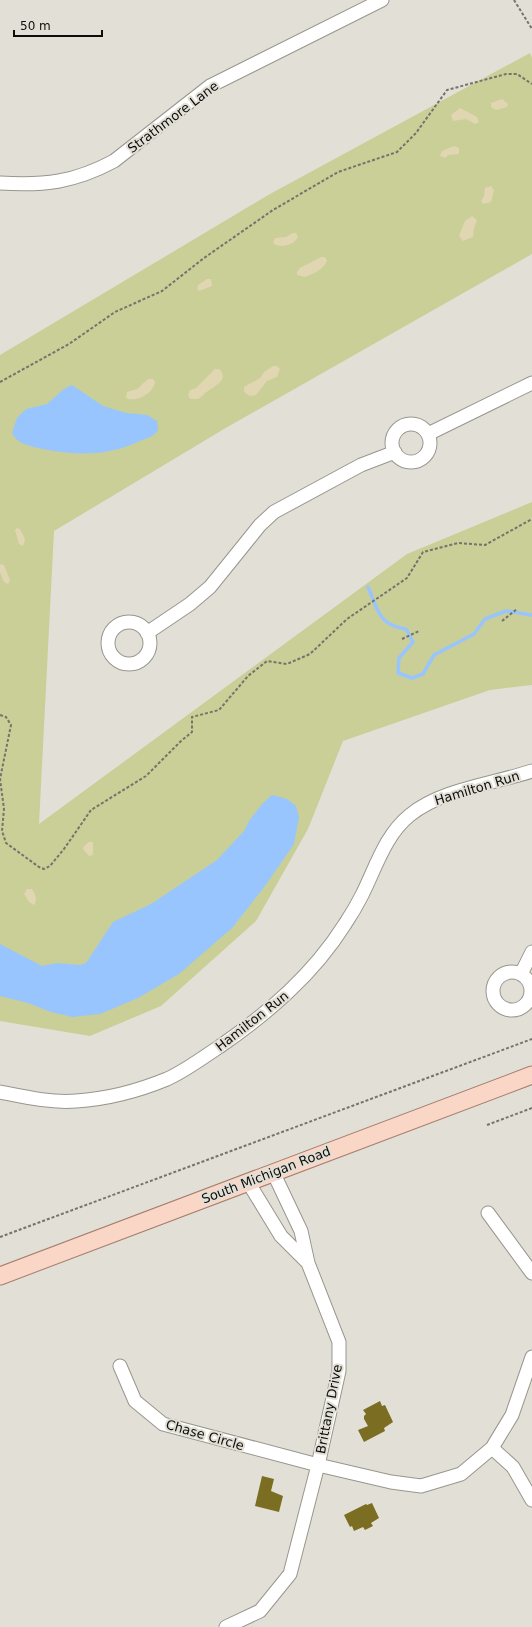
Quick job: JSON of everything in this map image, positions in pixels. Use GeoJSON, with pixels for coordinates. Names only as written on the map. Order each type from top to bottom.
{"type":"FeatureCollection","features":[{"type":"Feature","properties":{"kind":"main road","name":"South Michigan Road"},"geometry":{"type":"LineString","coordinates":[[0,1276],[532,1075]]}},
{"type":"Feature","properties":{"kind":"street","name":"Strathmore Lane"},"geometry":{"type":"LineString","coordinates":[[0,183],[30,186],[56,183],[96,170],[114,161],[210,86],[382,0]]}},
{"type":"Feature","properties":{"kind":"street"},"geometry":{"type":"LineString","coordinates":[[428,434],[532,383]]}},
{"type":"Feature","properties":{"kind":"street"},"geometry":{"type":"LineString","coordinates":[[405,425],[418,426],[428,434],[430,440],[428,451],[420,460],[409,462],[403,460],[395,452],[393,439],[400,428],[405,425]]}},
{"type":"Feature","properties":{"kind":"street"},"geometry":{"type":"LineString","coordinates":[[147,632],[190,604],[210,587],[260,525],[274,512],[362,465],[395,452]]}},
{"type":"Feature","properties":{"kind":"street","name":"Hamilton Run"},"geometry":{"type":"LineString","coordinates":[[0,1092],[48,1101],[75,1101],[106,1098],[140,1089],[169,1078],[197,1062],[252,1024],[293,988],[322,956],[344,926],[362,896],[387,842],[397,827],[408,816],[419,808],[435,800],[532,771]]}},
{"type":"Feature","properties":{"kind":"street"},"geometry":{"type":"LineString","coordinates":[[521,974],[532,952]]}},
{"type":"Feature","properties":{"kind":"street"},"geometry":{"type":"LineString","coordinates":[[273,1172],[301,1231],[308,1262]]}},
{"type":"Feature","properties":{"kind":"street","name":"Brittany Drive"},"geometry":{"type":"LineString","coordinates":[[226,1627],[260,1611],[290,1574],[318,1466],[339,1371],[339,1342],[308,1262],[281,1236],[248,1182]]}},
{"type":"Feature","properties":{"kind":"street"},"geometry":{"type":"LineString","coordinates":[[488,1213],[532,1273]]}},
{"type":"Feature","properties":{"kind":"street","name":"Chase Circle"},"geometry":{"type":"LineString","coordinates":[[120,1366],[135,1401],[163,1424],[318,1466],[391,1482],[421,1486],[461,1474],[492,1448],[512,1415],[532,1357]]}},
{"type":"Feature","properties":{"kind":"street"},"geometry":{"type":"LineString","coordinates":[[492,1448],[513,1466],[532,1500]]}},
{"type":"Feature","properties":{"kind":"path"},"geometry":{"type":"LineString","coordinates":[[514,0],[532,29]]}},
{"type":"Feature","properties":{"kind":"path"},"geometry":{"type":"LineString","coordinates":[[0,382],[69,344],[115,312],[162,290],[204,258],[273,210],[338,172],[397,152],[416,133],[447,90],[506,74],[517,74],[532,84]]}},
{"type":"Feature","properties":{"kind":"path"},"geometry":{"type":"LineString","coordinates":[[0,715],[6,717],[11,725],[0,779],[4,809],[2,832],[6,843],[44,869],[50,866],[64,849],[91,810],[146,776],[192,732],[192,717],[219,710],[248,676],[266,661],[287,664],[310,654],[347,619],[407,578],[423,552],[458,543],[485,545],[532,519]]}},
{"type":"Feature","properties":{"kind":"path"},"geometry":{"type":"LineString","coordinates":[[502,622],[517,609]]}},
{"type":"Feature","properties":{"kind":"path"},"geometry":{"type":"LineString","coordinates":[[402,639],[420,631]]}},
{"type":"Feature","properties":{"kind":"path"},"geometry":{"type":"LineString","coordinates":[[0,1237],[532,1038]]}},
{"type":"Feature","properties":{"kind":"path"},"geometry":{"type":"LineString","coordinates":[[487,1125],[532,1108]]}},
{"type":"Feature","properties":{"kind":"green space"},"geometry":{"type":"Polygon","coordinates":[[[530,53],[532,58],[532,254],[224,429],[54,531],[39,824],[407,554],[532,502],[532,685],[490,690],[343,741],[308,829],[256,921],[161,1006],[90,1036],[0,1021],[0,355],[270,194],[530,53]]]}},
{"type":"Feature","properties":{"kind":"sand"},"geometry":{"type":"Polygon","coordinates":[[[502,99],[508,104],[507,107],[496,110],[491,107],[491,103],[502,99]]]}},
{"type":"Feature","properties":{"kind":"sand"},"geometry":{"type":"Polygon","coordinates":[[[460,108],[477,117],[479,122],[475,124],[466,119],[453,121],[451,115],[460,108]]]}},
{"type":"Feature","properties":{"kind":"sand"},"geometry":{"type":"Polygon","coordinates":[[[454,146],[459,148],[459,154],[448,155],[445,158],[440,156],[442,151],[454,146]]]}},
{"type":"Feature","properties":{"kind":"sand"},"geometry":{"type":"Polygon","coordinates":[[[491,186],[494,190],[491,202],[483,204],[481,201],[484,196],[485,188],[491,186]]]}},
{"type":"Feature","properties":{"kind":"sand"},"geometry":{"type":"Polygon","coordinates":[[[472,216],[477,220],[473,237],[463,241],[459,236],[465,221],[472,216]]]}},
{"type":"Feature","properties":{"kind":"sand"},"geometry":{"type":"Polygon","coordinates":[[[296,233],[298,237],[290,244],[279,246],[273,243],[275,238],[286,237],[296,233]]]}},
{"type":"Feature","properties":{"kind":"sand"},"geometry":{"type":"Polygon","coordinates":[[[321,257],[325,257],[327,260],[321,269],[305,277],[297,275],[300,268],[321,257]]]}},
{"type":"Feature","properties":{"kind":"sand"},"geometry":{"type":"Polygon","coordinates":[[[207,279],[211,279],[212,286],[199,291],[197,289],[198,285],[207,279]]]}},
{"type":"Feature","properties":{"kind":"sand"},"geometry":{"type":"Polygon","coordinates":[[[273,366],[277,366],[280,369],[277,377],[267,381],[256,395],[250,396],[244,392],[244,387],[260,378],[264,372],[273,366]]]}},
{"type":"Feature","properties":{"kind":"sand"},"geometry":{"type":"Polygon","coordinates":[[[215,369],[219,369],[222,373],[223,376],[220,382],[198,399],[190,399],[188,395],[190,390],[196,388],[215,369]]]}},
{"type":"Feature","properties":{"kind":"sand"},"geometry":{"type":"Polygon","coordinates":[[[148,379],[153,379],[155,382],[154,386],[148,393],[135,399],[126,398],[127,392],[137,389],[148,379]]]}},
{"type":"Feature","properties":{"kind":"sand"},"geometry":{"type":"Polygon","coordinates":[[[17,528],[20,529],[25,539],[23,546],[19,544],[15,530],[17,528]]]}},
{"type":"Feature","properties":{"kind":"sand"},"geometry":{"type":"Polygon","coordinates":[[[0,564],[4,565],[10,580],[8,584],[4,582],[0,572],[0,564]]]}},
{"type":"Feature","properties":{"kind":"sand"},"geometry":{"type":"Polygon","coordinates":[[[89,842],[93,842],[93,855],[89,856],[83,849],[89,842]]]}},
{"type":"Feature","properties":{"kind":"sand"},"geometry":{"type":"Polygon","coordinates":[[[27,889],[32,889],[34,893],[36,899],[34,905],[29,902],[24,894],[27,889]]]}},
{"type":"Feature","properties":{"kind":"water"},"geometry":{"type":"Polygon","coordinates":[[[72,385],[103,406],[126,413],[147,415],[157,421],[158,430],[150,437],[128,446],[104,452],[81,454],[69,453],[43,449],[21,443],[12,433],[17,418],[26,409],[47,404],[64,389],[72,385]]]}},
{"type":"Feature","properties":{"kind":"water"},"geometry":{"type":"Polygon","coordinates":[[[272,795],[287,799],[296,806],[299,817],[294,844],[265,886],[232,928],[179,974],[138,998],[100,1014],[72,1017],[0,996],[0,944],[42,966],[57,963],[80,965],[86,963],[113,922],[151,904],[217,860],[244,831],[249,821],[262,804],[272,795]]]}},
{"type":"Feature","properties":{"kind":"building"},"geometry":{"type":"Polygon","coordinates":[[[380,1401],[382,1406],[385,1405],[393,1422],[384,1428],[385,1431],[364,1442],[358,1430],[368,1426],[364,1419],[366,1414],[363,1410],[380,1401]]]}},
{"type":"Feature","properties":{"kind":"building"},"geometry":{"type":"Polygon","coordinates":[[[262,1476],[274,1479],[271,1491],[283,1496],[279,1512],[255,1506],[262,1476]]]}},
{"type":"Feature","properties":{"kind":"building"},"geometry":{"type":"Polygon","coordinates":[[[372,1503],[379,1518],[371,1523],[373,1526],[365,1530],[363,1527],[354,1531],[352,1526],[350,1527],[344,1515],[366,1504],[372,1503]]]}},
{"type":"Feature","properties":{"kind":"waterway"},"geometry":{"type":"LineString","coordinates":[[368,587],[377,609],[384,620],[397,627],[406,629],[413,642],[399,658],[398,673],[412,678],[423,674],[434,655],[474,634],[485,619],[506,611],[532,615]]}}]}
